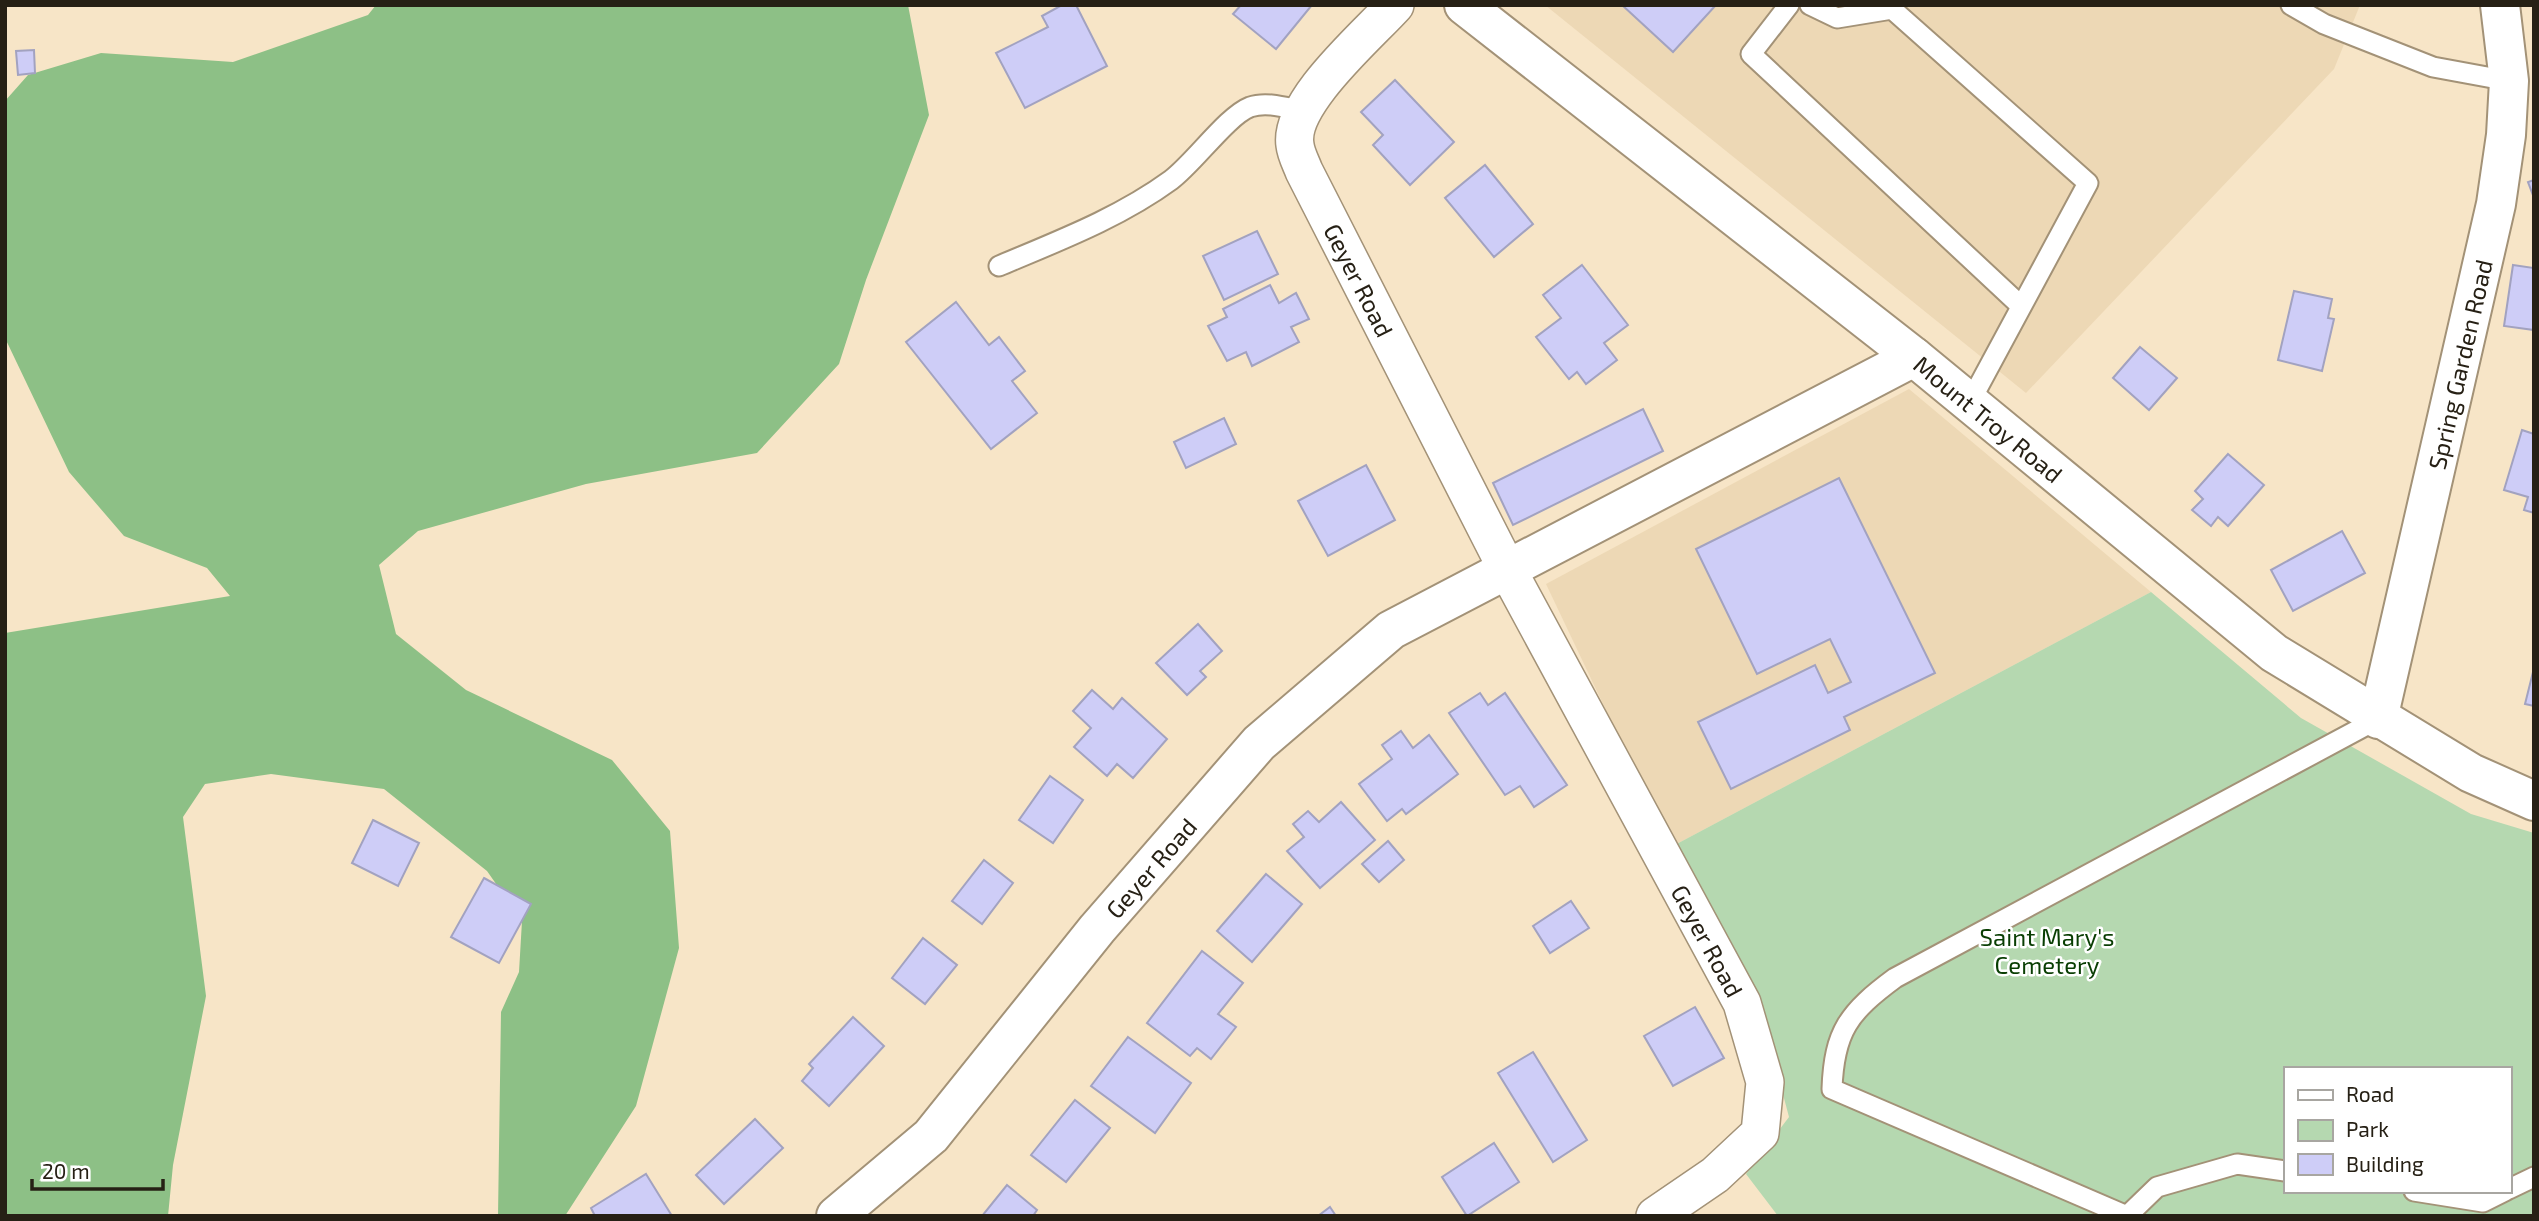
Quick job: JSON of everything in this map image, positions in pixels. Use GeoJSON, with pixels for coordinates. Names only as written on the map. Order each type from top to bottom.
{"type":"FeatureCollection","features":[{"type":"Feature","properties":{"kind":"street","name":"Geyer Road"},"geometry":{"type":"LineString","coordinates":[[1395,5],[1308,99],[1297,124],[1295,144],[1304,171],[1507,569],[1742,1003],[1765,1082],[1760,1132],[1715,1174],[1655,1216]]}},
{"type":"Feature","properties":{"kind":"street","name":"Mount Troy Road"},"geometry":{"type":"LineString","coordinates":[[1464,5],[1914,357],[2274,653],[2378,719],[2471,773],[2534,800]]}},
{"type":"Feature","properties":{"kind":"street","name":"Spring Garden Road"},"geometry":{"type":"LineString","coordinates":[[2378,719],[2496,204],[2506,135],[2509,81],[2500,5]]}},
{"type":"Feature","properties":{"kind":"street","name":"Geyer Road"},"geometry":{"type":"LineString","coordinates":[[836,1216],[931,1136],[1097,929],[1259,743],[1391,630],[1914,357]]}},
{"type":"Feature","properties":{"kind":"lane"},"geometry":{"type":"LineString","coordinates":[[1789,5],[1751,54],[2021,306]]}},
{"type":"Feature","properties":{"kind":"lane"},"geometry":{"type":"LineString","coordinates":[[1810,5],[1837,18],[1892,9],[2088,183],[1970,402]]}},
{"type":"Feature","properties":{"kind":"lane"},"geometry":{"type":"LineString","coordinates":[[2291,5],[2324,24],[2433,67],[2509,81]]}},
{"type":"Feature","properties":{"kind":"lane"},"geometry":{"type":"LineString","coordinates":[[999,267],[1104,220],[1138,201],[1172,179],[1249,107],[1269,105],[1303,111]]}},
{"type":"Feature","properties":{"kind":"lane"},"geometry":{"type":"LineString","coordinates":[[2284,1171],[2236,1164],[2157,1187],[2127,1216],[1832,1089],[1833,1053],[1847,1024],[1865,1000],[1895,978],[2378,719]]}},
{"type":"Feature","properties":{"kind":"lane"},"geometry":{"type":"LineString","coordinates":[[2511,1188],[2534,1177]]}},
{"type":"Feature","properties":{"kind":"lane"},"geometry":{"type":"LineString","coordinates":[[2427,1193],[2483,1202],[2501,1193]]}},
{"type":"Feature","properties":{"kind":"shaded area"},"geometry":{"type":"Polygon","coordinates":[[[1545,5],[2360,5],[2334,69],[2026,393],[1545,5]]]}},
{"type":"Feature","properties":{"kind":"shaded area"},"geometry":{"type":"Polygon","coordinates":[[[1909,389],[2151,592],[1671,847],[1546,584],[1909,389]]]}},
{"type":"Feature","properties":{"kind":"green space"},"geometry":{"type":"Polygon","coordinates":[[[376,5],[908,5],[929,115],[866,280],[839,364],[757,453],[586,484],[418,531],[379,565],[396,634],[466,690],[612,760],[670,831],[679,948],[636,1106],[565,1216],[498,1216],[501,1012],[519,972],[522,921],[487,871],[384,789],[271,774],[205,784],[183,817],[206,996],[173,1165],[168,1216],[5,1216],[5,633],[230,596],[207,568],[124,536],[69,472],[5,338],[5,101],[28,75],[101,53],[233,62],[368,15],[376,5]]]}},
{"type":"Feature","properties":{"kind":"green space","name":"Saint Mary's Cemetery"},"geometry":{"type":"Polygon","coordinates":[[[2151,592],[2301,718],[2471,814],[2534,833],[2534,1216],[1778,1216],[1746,1174],[1789,1117],[1767,1034],[1671,847],[2151,592]]]}},
{"type":"Feature","properties":{"kind":"building"},"geometry":{"type":"Polygon","coordinates":[[[1062,5],[1076,5],[1107,66],[1025,108],[996,53],[1048,27],[1042,16],[1062,5]]]}},
{"type":"Feature","properties":{"kind":"building"},"geometry":{"type":"Polygon","coordinates":[[[1241,5],[1312,5],[1276,49],[1233,14],[1241,5]]]}},
{"type":"Feature","properties":{"kind":"building"},"geometry":{"type":"Polygon","coordinates":[[[1622,5],[1716,5],[1673,52],[1622,5]]]}},
{"type":"Feature","properties":{"kind":"building"},"geometry":{"type":"Polygon","coordinates":[[[34,50],[35,73],[18,75],[16,51],[34,50]]]}},
{"type":"Feature","properties":{"kind":"building"},"geometry":{"type":"Polygon","coordinates":[[[1395,80],[1454,142],[1410,185],[1373,145],[1383,135],[1361,112],[1395,80]]]}},
{"type":"Feature","properties":{"kind":"building"},"geometry":{"type":"Polygon","coordinates":[[[1485,165],[1533,224],[1494,257],[1445,198],[1485,165]]]}},
{"type":"Feature","properties":{"kind":"building"},"geometry":{"type":"Polygon","coordinates":[[[2534,180],[2534,198],[2528,182],[2534,180]]]}},
{"type":"Feature","properties":{"kind":"building"},"geometry":{"type":"Polygon","coordinates":[[[1257,231],[1278,274],[1224,300],[1203,256],[1257,231]]]}},
{"type":"Feature","properties":{"kind":"building"},"geometry":{"type":"Polygon","coordinates":[[[1582,265],[1628,325],[1604,343],[1617,360],[1586,384],[1577,372],[1569,379],[1536,337],[1561,318],[1543,295],[1582,265]]]}},
{"type":"Feature","properties":{"kind":"building"},"geometry":{"type":"Polygon","coordinates":[[[2513,265],[2534,268],[2534,330],[2504,326],[2513,265]]]}},
{"type":"Feature","properties":{"kind":"building"},"geometry":{"type":"Polygon","coordinates":[[[1270,285],[1279,303],[1296,293],[1309,319],[1291,327],[1299,342],[1252,366],[1246,352],[1227,361],[1208,326],[1227,317],[1223,309],[1270,285]]]}},
{"type":"Feature","properties":{"kind":"building"},"geometry":{"type":"Polygon","coordinates":[[[2294,291],[2332,299],[2328,318],[2334,319],[2322,371],[2278,360],[2294,291]]]}},
{"type":"Feature","properties":{"kind":"building"},"geometry":{"type":"Polygon","coordinates":[[[956,302],[989,345],[999,337],[1025,371],[1012,381],[1037,413],[991,449],[906,342],[956,302]]]}},
{"type":"Feature","properties":{"kind":"building"},"geometry":{"type":"Polygon","coordinates":[[[2140,347],[2177,378],[2149,410],[2113,378],[2140,347]]]}},
{"type":"Feature","properties":{"kind":"building"},"geometry":{"type":"Polygon","coordinates":[[[1643,409],[1663,451],[1513,525],[1493,483],[1643,409]]]}},
{"type":"Feature","properties":{"kind":"building"},"geometry":{"type":"Polygon","coordinates":[[[1224,418],[1236,444],[1186,468],[1174,442],[1224,418]]]}},
{"type":"Feature","properties":{"kind":"building"},"geometry":{"type":"Polygon","coordinates":[[[2522,430],[2534,434],[2534,513],[2524,510],[2528,497],[2504,490],[2522,430]]]}},
{"type":"Feature","properties":{"kind":"building"},"geometry":{"type":"Polygon","coordinates":[[[2228,454],[2264,485],[2228,526],[2218,517],[2211,526],[2192,510],[2203,499],[2195,491],[2228,454]]]}},
{"type":"Feature","properties":{"kind":"building"},"geometry":{"type":"Polygon","coordinates":[[[1366,465],[1395,520],[1328,556],[1298,501],[1366,465]]]}},
{"type":"Feature","properties":{"kind":"building"},"geometry":{"type":"Polygon","coordinates":[[[1839,478],[1935,673],[1844,717],[1850,730],[1731,789],[1698,722],[1815,665],[1828,693],[1851,682],[1830,639],[1757,674],[1696,549],[1839,478]]]}},
{"type":"Feature","properties":{"kind":"building"},"geometry":{"type":"Polygon","coordinates":[[[2342,531],[2365,573],[2293,611],[2271,570],[2342,531]]]}},
{"type":"Feature","properties":{"kind":"building"},"geometry":{"type":"Polygon","coordinates":[[[1198,624],[1222,651],[1200,671],[1206,677],[1187,695],[1156,663],[1198,624]]]}},
{"type":"Feature","properties":{"kind":"building"},"geometry":{"type":"Polygon","coordinates":[[[2534,668],[2534,706],[2525,704],[2534,668]]]}},
{"type":"Feature","properties":{"kind":"building"},"geometry":{"type":"Polygon","coordinates":[[[1092,690],[1113,709],[1122,698],[1167,739],[1133,778],[1117,764],[1107,776],[1074,747],[1091,728],[1073,711],[1092,690]]]}},
{"type":"Feature","properties":{"kind":"building"},"geometry":{"type":"Polygon","coordinates":[[[1480,693],[1488,705],[1505,693],[1567,785],[1534,807],[1520,786],[1505,795],[1449,713],[1480,693]]]}},
{"type":"Feature","properties":{"kind":"building"},"geometry":{"type":"Polygon","coordinates":[[[1401,731],[1413,748],[1429,735],[1458,774],[1406,814],[1402,809],[1387,821],[1359,784],[1392,759],[1382,745],[1401,731]]]}},
{"type":"Feature","properties":{"kind":"building"},"geometry":{"type":"Polygon","coordinates":[[[1050,776],[1083,800],[1053,843],[1019,820],[1050,776]]]}},
{"type":"Feature","properties":{"kind":"building"},"geometry":{"type":"Polygon","coordinates":[[[1341,802],[1375,840],[1320,888],[1287,851],[1304,837],[1293,824],[1308,811],[1319,822],[1341,802]]]}},
{"type":"Feature","properties":{"kind":"building"},"geometry":{"type":"Polygon","coordinates":[[[373,820],[419,843],[398,886],[352,863],[373,820]]]}},
{"type":"Feature","properties":{"kind":"building"},"geometry":{"type":"Polygon","coordinates":[[[1388,841],[1404,860],[1379,882],[1362,864],[1388,841]]]}},
{"type":"Feature","properties":{"kind":"building"},"geometry":{"type":"Polygon","coordinates":[[[984,860],[1013,883],[982,924],[952,901],[984,860]]]}},
{"type":"Feature","properties":{"kind":"building"},"geometry":{"type":"Polygon","coordinates":[[[1266,874],[1302,904],[1252,962],[1217,931],[1266,874]]]}},
{"type":"Feature","properties":{"kind":"building"},"geometry":{"type":"Polygon","coordinates":[[[484,878],[531,904],[499,963],[451,937],[484,878]]]}},
{"type":"Feature","properties":{"kind":"building"},"geometry":{"type":"Polygon","coordinates":[[[1571,901],[1589,928],[1550,953],[1533,926],[1571,901]]]}},
{"type":"Feature","properties":{"kind":"building"},"geometry":{"type":"Polygon","coordinates":[[[923,938],[957,965],[925,1004],[892,978],[923,938]]]}},
{"type":"Feature","properties":{"kind":"building"},"geometry":{"type":"Polygon","coordinates":[[[1202,951],[1243,983],[1218,1014],[1236,1027],[1211,1059],[1197,1048],[1190,1056],[1147,1023],[1202,951]]]}},
{"type":"Feature","properties":{"kind":"building"},"geometry":{"type":"Polygon","coordinates":[[[1695,1007],[1724,1058],[1673,1086],[1644,1036],[1695,1007]]]}},
{"type":"Feature","properties":{"kind":"building"},"geometry":{"type":"Polygon","coordinates":[[[853,1017],[884,1046],[829,1106],[802,1081],[813,1068],[809,1064],[853,1017]]]}},
{"type":"Feature","properties":{"kind":"building"},"geometry":{"type":"Polygon","coordinates":[[[1128,1037],[1191,1083],[1155,1133],[1091,1086],[1128,1037]]]}},
{"type":"Feature","properties":{"kind":"building"},"geometry":{"type":"Polygon","coordinates":[[[1533,1052],[1587,1140],[1553,1162],[1498,1073],[1533,1052]]]}},
{"type":"Feature","properties":{"kind":"building"},"geometry":{"type":"Polygon","coordinates":[[[1075,1100],[1110,1128],[1066,1182],[1031,1155],[1075,1100]]]}},
{"type":"Feature","properties":{"kind":"building"},"geometry":{"type":"Polygon","coordinates":[[[755,1119],[783,1148],[724,1204],[696,1175],[755,1119]]]}},
{"type":"Feature","properties":{"kind":"building"},"geometry":{"type":"Polygon","coordinates":[[[1494,1143],[1519,1182],[1467,1216],[1442,1177],[1494,1143]]]}},
{"type":"Feature","properties":{"kind":"building"},"geometry":{"type":"Polygon","coordinates":[[[646,1174],[672,1216],[595,1216],[591,1208],[646,1174]]]}},
{"type":"Feature","properties":{"kind":"building"},"geometry":{"type":"Polygon","coordinates":[[[1007,1185],[1037,1210],[1033,1216],[982,1216],[1007,1185]]]}},
{"type":"Feature","properties":{"kind":"building"},"geometry":{"type":"Polygon","coordinates":[[[1330,1207],[1336,1216],[1318,1216],[1330,1207]]]}}]}
